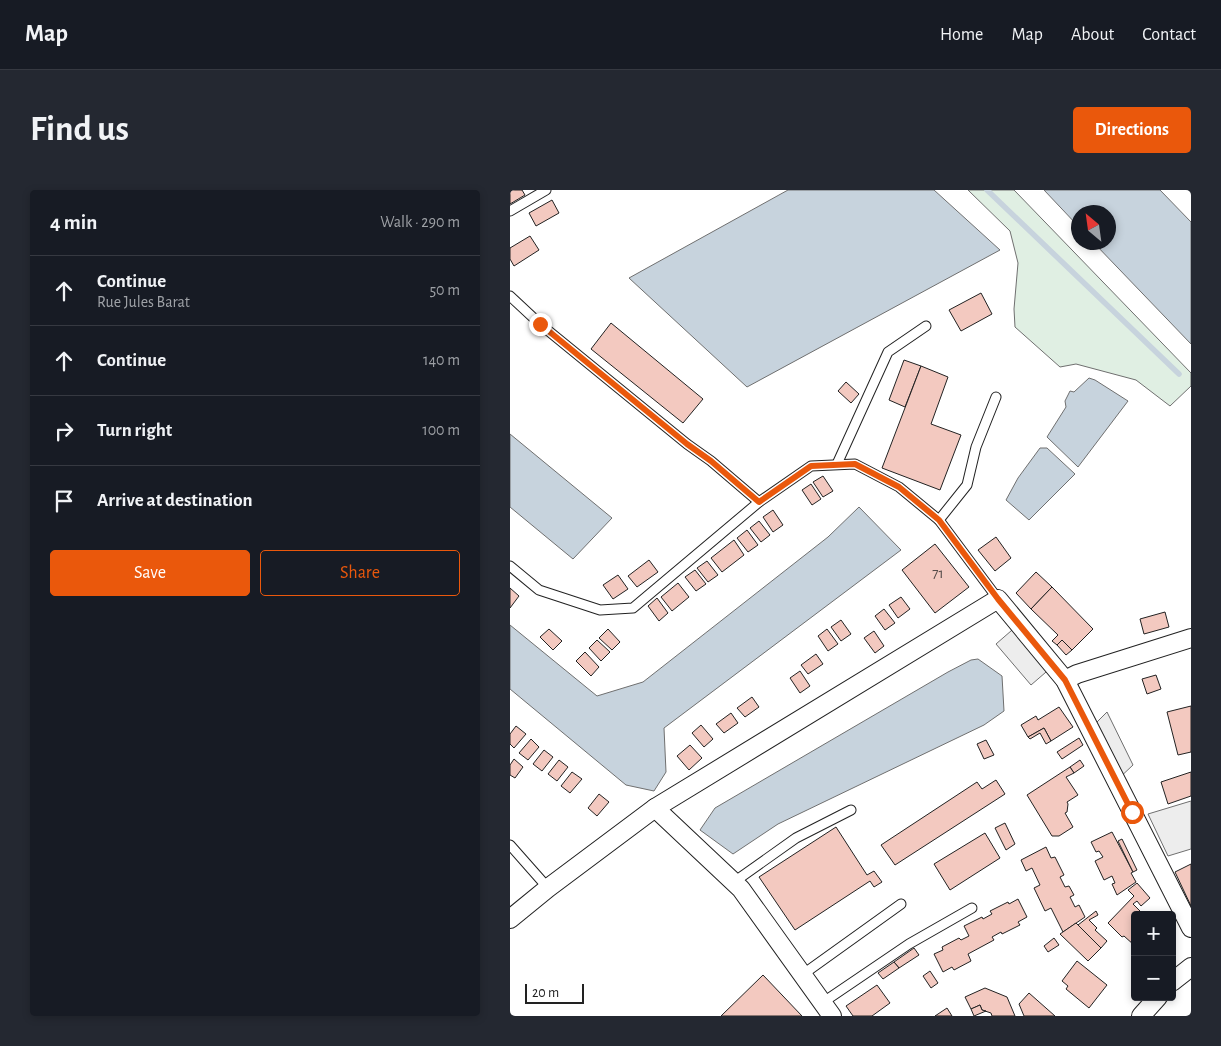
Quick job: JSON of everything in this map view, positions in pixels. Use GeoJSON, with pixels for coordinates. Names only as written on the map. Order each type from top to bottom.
{"type":"FeatureCollection","features":[{"type":"Feature","properties":{"kind":"street"},"geometry":{"type":"LineString","coordinates":[[510,919],[548,888],[655,808],[998,599],[1065,680],[1191,928]]}},
{"type":"Feature","properties":{"kind":"street"},"geometry":{"type":"LineString","coordinates":[[1065,680],[1077,674],[1191,638]]}},
{"type":"Feature","properties":{"kind":"street"},"geometry":{"type":"LineString","coordinates":[[655,808],[741,889],[827,1009]]}},
{"type":"Feature","properties":{"kind":"street"},"geometry":{"type":"LineString","coordinates":[[1176,979],[1191,967]]}},
{"type":"Feature","properties":{"kind":"street"},"geometry":{"type":"LineString","coordinates":[[1141,1016],[1154,1001]]}},
{"type":"Feature","properties":{"kind":"lane"},"geometry":{"type":"LineString","coordinates":[[510,211],[546,190]]}},
{"type":"Feature","properties":{"kind":"lane"},"geometry":{"type":"LineString","coordinates":[[510,296],[540,324],[687,444],[711,461],[759,502]]}},
{"type":"Feature","properties":{"kind":"lane"},"geometry":{"type":"LineString","coordinates":[[836,464],[888,352],[926,326]]}},
{"type":"Feature","properties":{"kind":"lane"},"geometry":{"type":"LineString","coordinates":[[939,520],[967,485],[976,447],[996,397]]}},
{"type":"Feature","properties":{"kind":"lane"},"geometry":{"type":"LineString","coordinates":[[510,566],[539,590],[600,610],[633,608],[759,502],[811,466],[855,464],[899,487],[939,520],[998,599]]}},
{"type":"Feature","properties":{"kind":"lane"},"geometry":{"type":"LineString","coordinates":[[734,882],[796,838],[851,810]]}},
{"type":"Feature","properties":{"kind":"lane"},"geometry":{"type":"LineString","coordinates":[[510,844],[548,888]]}},
{"type":"Feature","properties":{"kind":"lane"},"geometry":{"type":"LineString","coordinates":[[802,975],[901,904]]}},
{"type":"Feature","properties":{"kind":"lane"},"geometry":{"type":"LineString","coordinates":[[827,1009],[909,944],[972,908]]}},
{"type":"Feature","properties":{"kind":"green space"},"geometry":{"type":"Polygon","coordinates":[[[968,190],[1014,190],[1191,373],[1191,386],[1170,406],[1136,380],[1076,364],[1060,367],[1015,327],[1014,309],[1018,263],[1010,231],[968,190]]]}},
{"type":"Feature","properties":{"kind":"shaded area"},"geometry":{"type":"Polygon","coordinates":[[[788,190],[934,190],[1000,250],[747,387],[629,278],[788,190]]]}},
{"type":"Feature","properties":{"kind":"shaded area"},"geometry":{"type":"Polygon","coordinates":[[[1044,190],[1160,190],[1191,222],[1191,344],[1101,250],[1116,250],[1116,205],[1071,205],[1071,219],[1044,190]]]}},
{"type":"Feature","properties":{"kind":"shaded area"},"geometry":{"type":"Polygon","coordinates":[[[1089,378],[1128,401],[1078,467],[1047,437],[1066,407],[1065,401],[1070,391],[1074,392],[1089,378]]]}},
{"type":"Feature","properties":{"kind":"shaded area"},"geometry":{"type":"Polygon","coordinates":[[[510,434],[612,518],[573,559],[510,507],[510,434]]]}},
{"type":"Feature","properties":{"kind":"shaded area"},"geometry":{"type":"Polygon","coordinates":[[[1040,448],[1047,448],[1075,474],[1029,520],[1006,500],[1018,478],[1040,448]]]}},
{"type":"Feature","properties":{"kind":"shaded area"},"geometry":{"type":"Polygon","coordinates":[[[859,507],[901,550],[664,728],[666,772],[654,791],[626,785],[510,689],[510,625],[597,696],[643,682],[828,537],[859,507]]]}},
{"type":"Feature","properties":{"kind":"shaded area"},"geometry":{"type":"Polygon","coordinates":[[[1019,624],[1053,666],[1031,685],[996,644],[1019,624]]]}},
{"type":"Feature","properties":{"kind":"shaded area"},"geometry":{"type":"Polygon","coordinates":[[[978,659],[1002,676],[1004,711],[984,725],[778,824],[733,854],[700,830],[715,808],[948,672],[971,660],[978,659]]]}},
{"type":"Feature","properties":{"kind":"shaded area"},"geometry":{"type":"Polygon","coordinates":[[[1107,712],[1133,765],[1116,781],[1090,729],[1107,712]]]}},
{"type":"Feature","properties":{"kind":"shaded area"},"geometry":{"type":"Polygon","coordinates":[[[1191,801],[1191,849],[1168,856],[1148,814],[1191,801]]]}},
{"type":"Feature","properties":{"kind":"building"},"geometry":{"type":"Polygon","coordinates":[[[510,190],[522,190],[525,195],[510,204],[510,190]]]}},
{"type":"Feature","properties":{"kind":"building"},"geometry":{"type":"Polygon","coordinates":[[[552,200],[559,213],[536,226],[529,213],[552,200]]]}},
{"type":"Feature","properties":{"kind":"building"},"geometry":{"type":"Polygon","coordinates":[[[530,236],[539,250],[514,266],[510,259],[510,248],[530,236]]]}},
{"type":"Feature","properties":{"kind":"building"},"geometry":{"type":"Polygon","coordinates":[[[981,293],[992,314],[961,331],[949,310],[981,293]]]}},
{"type":"Feature","properties":{"kind":"building"},"geometry":{"type":"Polygon","coordinates":[[[611,323],[703,399],[683,423],[591,349],[611,323]]]}},
{"type":"Feature","properties":{"kind":"building"},"geometry":{"type":"Polygon","coordinates":[[[904,360],[921,366],[905,407],[889,400],[904,360]]]}},
{"type":"Feature","properties":{"kind":"building"},"geometry":{"type":"Polygon","coordinates":[[[921,366],[948,377],[931,424],[961,435],[940,490],[882,468],[921,366]]]}},
{"type":"Feature","properties":{"kind":"building"},"geometry":{"type":"Polygon","coordinates":[[[846,382],[859,394],[851,403],[838,391],[846,382]]]}},
{"type":"Feature","properties":{"kind":"building"},"geometry":{"type":"Polygon","coordinates":[[[823,476],[833,491],[823,497],[813,482],[823,476]]]}},
{"type":"Feature","properties":{"kind":"building"},"geometry":{"type":"Polygon","coordinates":[[[811,484],[821,499],[812,505],[802,490],[811,484]]]}},
{"type":"Feature","properties":{"kind":"building"},"geometry":{"type":"Polygon","coordinates":[[[773,510],[783,525],[773,532],[763,517],[773,510]]]}},
{"type":"Feature","properties":{"kind":"building"},"geometry":{"type":"Polygon","coordinates":[[[759,521],[770,535],[761,542],[750,528],[759,521]]]}},
{"type":"Feature","properties":{"kind":"building"},"geometry":{"type":"Polygon","coordinates":[[[747,530],[758,545],[748,552],[737,538],[747,530]]]}},
{"type":"Feature","properties":{"kind":"building"},"geometry":{"type":"Polygon","coordinates":[[[996,537],[1011,558],[995,571],[978,550],[996,537]]]}},
{"type":"Feature","properties":{"kind":"building"},"geometry":{"type":"Polygon","coordinates":[[[734,540],[744,555],[722,572],[711,558],[734,540]]]}},
{"type":"Feature","properties":{"kind":"building"},"geometry":{"type":"Polygon","coordinates":[[[935,544],[969,587],[935,613],[902,570],[935,544]]]}},
{"type":"Feature","properties":{"kind":"building"},"geometry":{"type":"Polygon","coordinates":[[[649,560],[658,572],[637,587],[628,576],[649,560]]]}},
{"type":"Feature","properties":{"kind":"building"},"geometry":{"type":"Polygon","coordinates":[[[707,561],[718,575],[708,582],[697,568],[707,561]]]}},
{"type":"Feature","properties":{"kind":"building"},"geometry":{"type":"Polygon","coordinates":[[[695,570],[706,584],[696,591],[685,577],[695,570]]]}},
{"type":"Feature","properties":{"kind":"building"},"geometry":{"type":"Polygon","coordinates":[[[1036,572],[1052,587],[1031,609],[1016,593],[1036,572]]]}},
{"type":"Feature","properties":{"kind":"building"},"geometry":{"type":"Polygon","coordinates":[[[618,575],[628,589],[613,599],[603,585],[618,575]]]}},
{"type":"Feature","properties":{"kind":"building"},"geometry":{"type":"Polygon","coordinates":[[[678,583],[689,597],[672,611],[661,597],[678,583]]]}},
{"type":"Feature","properties":{"kind":"building"},"geometry":{"type":"Polygon","coordinates":[[[1052,587],[1093,629],[1072,650],[1062,640],[1057,645],[1052,641],[1058,635],[1031,609],[1052,587]]]}},
{"type":"Feature","properties":{"kind":"building"},"geometry":{"type":"Polygon","coordinates":[[[510,588],[519,596],[510,608],[510,588]]]}},
{"type":"Feature","properties":{"kind":"building"},"geometry":{"type":"Polygon","coordinates":[[[901,597],[910,609],[898,618],[889,605],[901,597]]]}},
{"type":"Feature","properties":{"kind":"building"},"geometry":{"type":"Polygon","coordinates":[[[657,598],[668,613],[659,621],[648,606],[657,598]]]}},
{"type":"Feature","properties":{"kind":"building"},"geometry":{"type":"Polygon","coordinates":[[[884,609],[895,623],[885,630],[875,616],[884,609]]]}},
{"type":"Feature","properties":{"kind":"building"},"geometry":{"type":"Polygon","coordinates":[[[1165,612],[1169,627],[1144,634],[1140,619],[1165,612]]]}},
{"type":"Feature","properties":{"kind":"building"},"geometry":{"type":"Polygon","coordinates":[[[841,620],[851,634],[841,641],[831,627],[841,620]]]}},
{"type":"Feature","properties":{"kind":"building"},"geometry":{"type":"Polygon","coordinates":[[[549,629],[562,641],[553,650],[540,637],[549,629]]]}},
{"type":"Feature","properties":{"kind":"building"},"geometry":{"type":"Polygon","coordinates":[[[608,629],[620,642],[612,650],[599,638],[608,629]]]}},
{"type":"Feature","properties":{"kind":"building"},"geometry":{"type":"Polygon","coordinates":[[[827,629],[838,644],[828,651],[818,636],[827,629]]]}},
{"type":"Feature","properties":{"kind":"building"},"geometry":{"type":"Polygon","coordinates":[[[874,631],[884,646],[875,653],[864,638],[874,631]]]}},
{"type":"Feature","properties":{"kind":"building"},"geometry":{"type":"Polygon","coordinates":[[[597,640],[610,652],[601,661],[589,648],[597,640]]]}},
{"type":"Feature","properties":{"kind":"building"},"geometry":{"type":"Polygon","coordinates":[[[1062,640],[1072,650],[1066,655],[1057,645],[1062,640]]]}},
{"type":"Feature","properties":{"kind":"building"},"geometry":{"type":"Polygon","coordinates":[[[585,652],[599,667],[591,676],[576,661],[585,652]]]}},
{"type":"Feature","properties":{"kind":"building"},"geometry":{"type":"Polygon","coordinates":[[[816,654],[823,664],[808,674],[801,665],[816,654]]]}},
{"type":"Feature","properties":{"kind":"building"},"geometry":{"type":"Polygon","coordinates":[[[800,671],[810,686],[800,693],[790,678],[800,671]]]}},
{"type":"Feature","properties":{"kind":"building"},"geometry":{"type":"Polygon","coordinates":[[[1156,675],[1161,689],[1147,694],[1142,679],[1156,675]]]}},
{"type":"Feature","properties":{"kind":"building"},"geometry":{"type":"Polygon","coordinates":[[[752,697],[759,707],[745,717],[737,708],[752,697]]]}},
{"type":"Feature","properties":{"kind":"building"},"geometry":{"type":"Polygon","coordinates":[[[1191,706],[1191,752],[1178,755],[1167,712],[1191,706]]]}},
{"type":"Feature","properties":{"kind":"building"},"geometry":{"type":"Polygon","coordinates":[[[1059,707],[1073,727],[1051,741],[1044,728],[1028,737],[1021,725],[1036,716],[1038,720],[1059,707]]]}},
{"type":"Feature","properties":{"kind":"building"},"geometry":{"type":"Polygon","coordinates":[[[731,713],[738,723],[724,733],[716,724],[731,713]]]}},
{"type":"Feature","properties":{"kind":"building"},"geometry":{"type":"Polygon","coordinates":[[[701,725],[713,739],[704,747],[692,733],[701,725]]]}},
{"type":"Feature","properties":{"kind":"building"},"geometry":{"type":"Polygon","coordinates":[[[516,726],[526,734],[514,748],[510,744],[510,734],[516,726]]]}},
{"type":"Feature","properties":{"kind":"building"},"geometry":{"type":"Polygon","coordinates":[[[1044,728],[1051,741],[1046,744],[1040,733],[1030,739],[1028,737],[1044,728]]]}},
{"type":"Feature","properties":{"kind":"building"},"geometry":{"type":"Polygon","coordinates":[[[1079,738],[1083,745],[1062,759],[1057,752],[1079,738]]]}},
{"type":"Feature","properties":{"kind":"building"},"geometry":{"type":"Polygon","coordinates":[[[531,739],[539,747],[528,760],[519,753],[531,739]]]}},
{"type":"Feature","properties":{"kind":"building"},"geometry":{"type":"Polygon","coordinates":[[[986,740],[994,755],[984,759],[977,744],[986,740]]]}},
{"type":"Feature","properties":{"kind":"building"},"geometry":{"type":"Polygon","coordinates":[[[690,745],[702,758],[689,770],[677,756],[690,745]]]}},
{"type":"Feature","properties":{"kind":"building"},"geometry":{"type":"Polygon","coordinates":[[[544,750],[553,757],[542,771],[533,764],[544,750]]]}},
{"type":"Feature","properties":{"kind":"building"},"geometry":{"type":"Polygon","coordinates":[[[514,759],[523,767],[515,778],[510,775],[510,765],[514,759]]]}},
{"type":"Feature","properties":{"kind":"building"},"geometry":{"type":"Polygon","coordinates":[[[559,760],[568,767],[557,781],[548,774],[559,760]]]}},
{"type":"Feature","properties":{"kind":"building"},"geometry":{"type":"Polygon","coordinates":[[[1080,760],[1084,766],[1074,773],[1070,767],[1080,760]]]}},
{"type":"Feature","properties":{"kind":"building"},"geometry":{"type":"Polygon","coordinates":[[[1070,767],[1074,773],[1066,777],[1078,795],[1067,802],[1067,812],[1065,813],[1073,827],[1059,836],[1052,836],[1027,795],[1070,767]]]}},
{"type":"Feature","properties":{"kind":"building"},"geometry":{"type":"Polygon","coordinates":[[[572,772],[582,779],[570,793],[561,786],[572,772]]]}},
{"type":"Feature","properties":{"kind":"building"},"geometry":{"type":"Polygon","coordinates":[[[1191,772],[1191,796],[1168,804],[1161,782],[1191,772]]]}},
{"type":"Feature","properties":{"kind":"building"},"geometry":{"type":"Polygon","coordinates":[[[996,780],[1005,794],[895,865],[881,845],[977,782],[982,789],[996,780]]]}},
{"type":"Feature","properties":{"kind":"building"},"geometry":{"type":"Polygon","coordinates":[[[599,794],[609,802],[597,816],[588,808],[599,794]]]}},
{"type":"Feature","properties":{"kind":"building"},"geometry":{"type":"Polygon","coordinates":[[[1005,823],[1015,844],[1006,850],[995,828],[1005,823]]]}},
{"type":"Feature","properties":{"kind":"building"},"geometry":{"type":"Polygon","coordinates":[[[836,827],[867,875],[874,871],[882,882],[874,887],[870,881],[795,930],[759,877],[836,827]]]}},
{"type":"Feature","properties":{"kind":"building"},"geometry":{"type":"Polygon","coordinates":[[[1112,832],[1133,872],[1131,873],[1136,882],[1117,895],[1112,884],[1115,883],[1112,876],[1104,880],[1095,861],[1103,857],[1099,851],[1096,852],[1091,842],[1112,832]]]}},
{"type":"Feature","properties":{"kind":"building"},"geometry":{"type":"Polygon","coordinates":[[[985,833],[1000,858],[950,890],[934,864],[985,833]]]}},
{"type":"Feature","properties":{"kind":"building"},"geometry":{"type":"Polygon","coordinates":[[[1122,839],[1137,870],[1133,872],[1118,841],[1122,839]]]}},
{"type":"Feature","properties":{"kind":"building"},"geometry":{"type":"Polygon","coordinates":[[[1046,847],[1051,858],[1055,857],[1064,875],[1060,877],[1065,887],[1069,886],[1074,895],[1070,897],[1075,907],[1079,905],[1085,917],[1063,932],[1051,908],[1045,911],[1034,888],[1040,885],[1032,868],[1026,871],[1021,860],[1046,847]]]}},
{"type":"Feature","properties":{"kind":"building"},"geometry":{"type":"Polygon","coordinates":[[[1191,864],[1191,906],[1175,872],[1191,864]]]}},
{"type":"Feature","properties":{"kind":"building"},"geometry":{"type":"Polygon","coordinates":[[[1137,883],[1150,898],[1141,906],[1137,901],[1133,904],[1140,911],[1131,911],[1131,942],[1124,936],[1122,937],[1108,923],[1134,896],[1128,890],[1137,883]]]}},
{"type":"Feature","properties":{"kind":"building"},"geometry":{"type":"Polygon","coordinates":[[[1018,899],[1027,917],[1018,922],[1020,925],[992,937],[994,940],[968,954],[971,961],[954,970],[952,967],[943,972],[934,954],[943,950],[942,947],[959,938],[961,940],[969,936],[964,926],[982,917],[983,919],[992,914],[990,911],[1018,899]]]}},
{"type":"Feature","properties":{"kind":"building"},"geometry":{"type":"Polygon","coordinates":[[[1096,911],[1098,915],[1089,920],[1097,928],[1095,930],[1107,941],[1101,948],[1078,925],[1096,911]]]}},
{"type":"Feature","properties":{"kind":"building"},"geometry":{"type":"Polygon","coordinates":[[[1076,923],[1101,948],[1088,961],[1060,934],[1076,923]]]}},
{"type":"Feature","properties":{"kind":"building"},"geometry":{"type":"Polygon","coordinates":[[[1054,938],[1059,945],[1048,952],[1044,946],[1054,938]]]}},
{"type":"Feature","properties":{"kind":"building"},"geometry":{"type":"Polygon","coordinates":[[[914,948],[919,955],[899,968],[894,962],[914,948]]]}},
{"type":"Feature","properties":{"kind":"building"},"geometry":{"type":"Polygon","coordinates":[[[1077,961],[1107,985],[1089,1008],[1066,989],[1068,986],[1062,981],[1077,961]]]}},
{"type":"Feature","properties":{"kind":"building"},"geometry":{"type":"Polygon","coordinates":[[[894,962],[899,968],[883,979],[878,973],[894,962]]]}},
{"type":"Feature","properties":{"kind":"building"},"geometry":{"type":"Polygon","coordinates":[[[930,971],[938,983],[931,988],[923,976],[930,971]]]}},
{"type":"Feature","properties":{"kind":"building"},"geometry":{"type":"Polygon","coordinates":[[[763,975],[802,1016],[721,1016],[763,975]]]}},
{"type":"Feature","properties":{"kind":"building"},"geometry":{"type":"Polygon","coordinates":[[[877,985],[890,1003],[872,1016],[853,1016],[846,1006],[877,985]]]}},
{"type":"Feature","properties":{"kind":"building"},"geometry":{"type":"Polygon","coordinates":[[[985,988],[1007,997],[1015,1016],[992,1016],[991,1013],[982,1010],[980,1005],[971,1009],[965,997],[985,988]]]}},
{"type":"Feature","properties":{"kind":"building"},"geometry":{"type":"Polygon","coordinates":[[[1029,993],[1055,1016],[1024,1016],[1019,1004],[1029,993]]]}},
{"type":"Feature","properties":{"kind":"building"},"geometry":{"type":"Polygon","coordinates":[[[980,1005],[982,1010],[986,1011],[974,1016],[971,1009],[980,1005]]]}},
{"type":"Feature","properties":{"kind":"building"},"geometry":{"type":"Polygon","coordinates":[[[947,1008],[952,1016],[935,1016],[947,1008]]]}},
{"type":"Feature","properties":{"kind":"waterway"},"geometry":{"type":"LineString","coordinates":[[987,190],[1179,374]]}},
{"type":"Feature","properties":{"kind":"route"},"geometry":{"type":"LineString","coordinates":[[540,324],[687,444],[711,461],[759,502],[811,466],[855,464],[899,487],[939,520],[998,599],[1065,680],[1132,812]]}}]}
